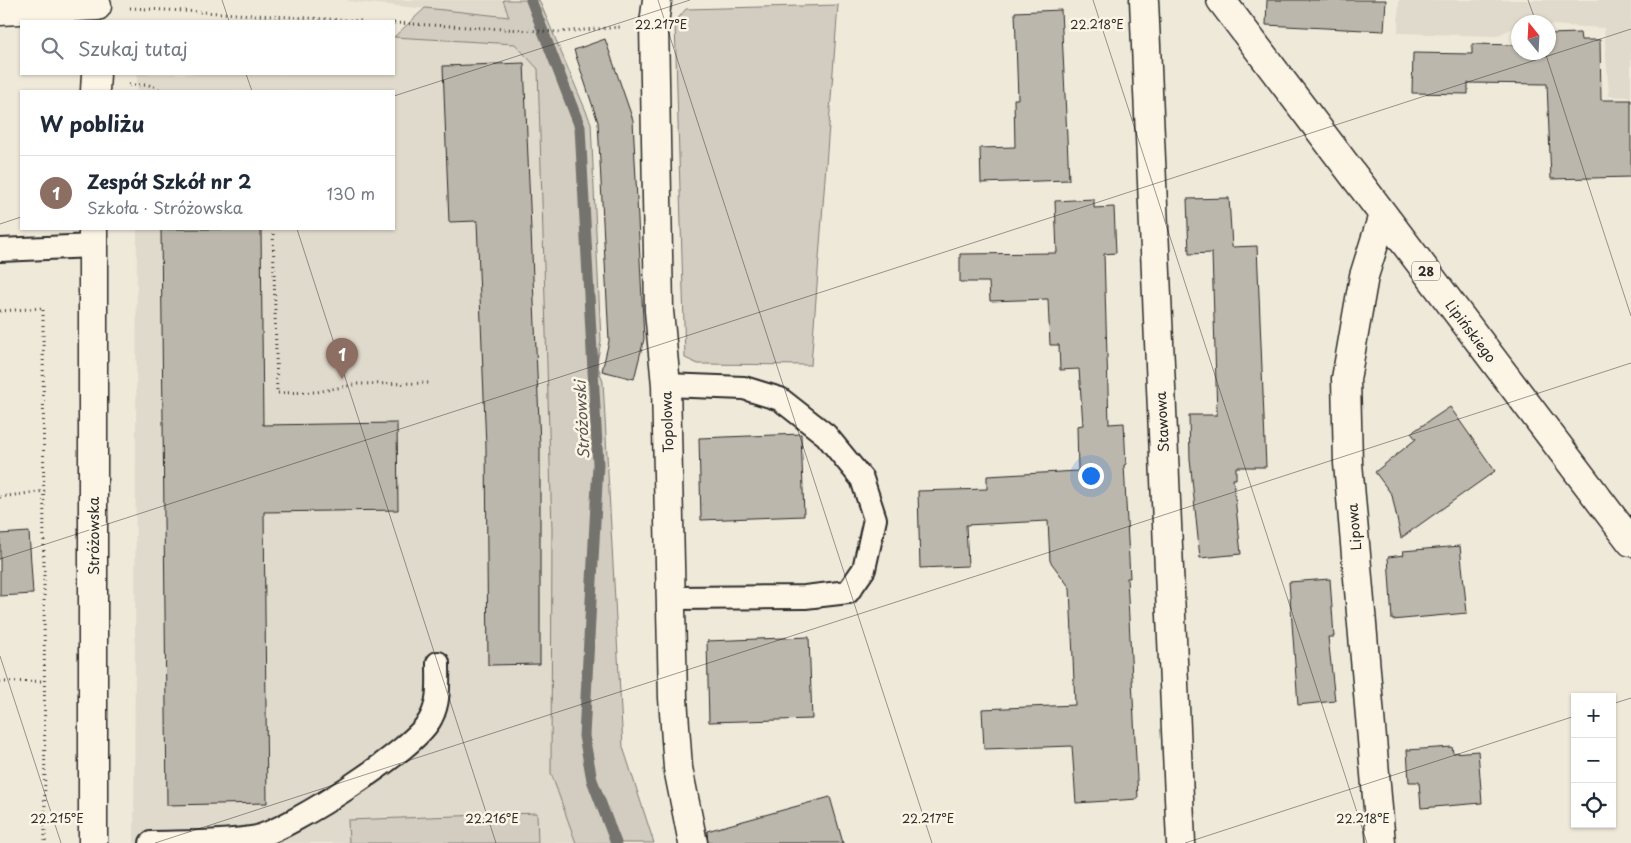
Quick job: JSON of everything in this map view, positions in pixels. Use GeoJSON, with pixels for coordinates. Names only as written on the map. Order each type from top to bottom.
{"type":"FeatureCollection","features":[{"type":"Feature","properties":{"kind":"street","name":"Stawowa"},"geometry":{"type":"LineString","coordinates":[[1144,0],[1181,843]]}},
{"type":"Feature","properties":{"kind":"street","name":"Lipińskiego"},"geometry":{"type":"LineString","coordinates":[[1221,0],[1631,542]]}},
{"type":"Feature","properties":{"kind":"street"},"geometry":{"type":"LineString","coordinates":[[0,11],[97,9]]}},
{"type":"Feature","properties":{"kind":"street","name":"Topolowa"},"geometry":{"type":"LineString","coordinates":[[656,12],[659,310],[666,385],[673,698],[678,768],[693,843]]}},
{"type":"Feature","properties":{"kind":"street"},"geometry":{"type":"LineString","coordinates":[[95,90],[96,75]]}},
{"type":"Feature","properties":{"kind":"street","name":"Lipowa"},"geometry":{"type":"LineString","coordinates":[[1381,843],[1348,463],[1346,379],[1364,276],[1383,214]]}},
{"type":"Feature","properties":{"kind":"street","name":"Stróżowska"},"geometry":{"type":"LineString","coordinates":[[93,237],[93,843]]}},
{"type":"Feature","properties":{"kind":"lane"},"geometry":{"type":"LineString","coordinates":[[0,250],[93,237]]}},
{"type":"Feature","properties":{"kind":"lane"},"geometry":{"type":"LineString","coordinates":[[666,385],[744,388],[780,399],[826,435],[862,479],[875,519],[864,569],[848,592],[805,597],[672,598]]}},
{"type":"Feature","properties":{"kind":"lane"},"geometry":{"type":"LineString","coordinates":[[151,843],[256,837],[305,814],[392,757],[417,737],[431,719],[438,697],[438,663]]}},
{"type":"Feature","properties":{"kind":"path"},"geometry":{"type":"LineString","coordinates":[[97,9],[340,20]]}},
{"type":"Feature","properties":{"kind":"path"},"geometry":{"type":"LineString","coordinates":[[395,23],[559,32],[656,12]]}},
{"type":"Feature","properties":{"kind":"path"},"geometry":{"type":"LineString","coordinates":[[123,86],[149,85],[161,90]]}},
{"type":"Feature","properties":{"kind":"path"},"geometry":{"type":"LineString","coordinates":[[273,230],[277,393],[317,392],[358,384],[431,382]]}},
{"type":"Feature","properties":{"kind":"path"},"geometry":{"type":"LineString","coordinates":[[0,310],[43,308],[45,843]]}},
{"type":"Feature","properties":{"kind":"path"},"geometry":{"type":"LineString","coordinates":[[0,497],[45,491]]}},
{"type":"Feature","properties":{"kind":"path"},"geometry":{"type":"LineString","coordinates":[[0,682],[44,681]]}},
{"type":"Feature","properties":{"kind":"shaded area"},"geometry":{"type":"Polygon","coordinates":[[[503,0],[510,17],[347,1],[503,0]]]}},
{"type":"Feature","properties":{"kind":"shaded area"},"geometry":{"type":"Polygon","coordinates":[[[503,0],[539,0],[591,123],[601,341],[597,363],[603,382],[623,747],[654,843],[576,843],[551,773],[552,529],[538,69],[515,44],[395,37],[425,8],[509,17],[503,0]]]}},
{"type":"Feature","properties":{"kind":"shaded area"},"geometry":{"type":"Polygon","coordinates":[[[1399,0],[1631,0],[1631,97],[1609,96],[1604,28],[1556,25],[1556,15],[1511,15],[1511,29],[1496,36],[1398,33],[1399,0]]]}},
{"type":"Feature","properties":{"kind":"shaded area"},"geometry":{"type":"Polygon","coordinates":[[[838,5],[811,365],[698,364],[685,358],[675,22],[686,9],[838,5]]]}},
{"type":"Feature","properties":{"kind":"shaded area"},"geometry":{"type":"Polygon","coordinates":[[[395,37],[515,44],[538,69],[552,529],[551,773],[576,843],[134,843],[137,230],[395,230],[395,90],[137,90],[137,75],[395,75],[395,37]]]}},
{"type":"Feature","properties":{"kind":"shaded area"},"geometry":{"type":"Polygon","coordinates":[[[537,813],[538,843],[349,843],[348,820],[537,813]]]}},
{"type":"Feature","properties":{"kind":"building"},"geometry":{"type":"Polygon","coordinates":[[[1267,0],[1386,0],[1384,31],[1266,25],[1267,0]]]}},
{"type":"Feature","properties":{"kind":"building"},"geometry":{"type":"Polygon","coordinates":[[[1061,10],[1069,180],[981,183],[980,148],[1015,147],[1014,99],[1018,99],[1015,12],[1061,10]]]}},
{"type":"Feature","properties":{"kind":"building"},"geometry":{"type":"Polygon","coordinates":[[[1580,33],[1581,40],[1600,40],[1601,100],[1631,100],[1631,177],[1551,179],[1547,84],[1468,83],[1468,94],[1412,93],[1413,53],[1472,54],[1472,44],[1511,45],[1511,60],[1556,60],[1556,34],[1580,33]]]}},
{"type":"Feature","properties":{"kind":"building"},"geometry":{"type":"Polygon","coordinates":[[[605,39],[633,120],[644,339],[634,379],[602,371],[609,341],[598,122],[574,50],[605,39]]]}},
{"type":"Feature","properties":{"kind":"building"},"geometry":{"type":"Polygon","coordinates":[[[524,63],[540,445],[540,664],[488,665],[486,447],[477,221],[449,222],[443,66],[524,63]]]}},
{"type":"Feature","properties":{"kind":"building"},"geometry":{"type":"Polygon","coordinates":[[[1229,198],[1232,247],[1257,246],[1266,467],[1236,467],[1236,479],[1233,479],[1241,554],[1200,558],[1190,459],[1189,415],[1217,415],[1212,253],[1189,254],[1187,199],[1229,198]]]}},
{"type":"Feature","properties":{"kind":"building"},"geometry":{"type":"Polygon","coordinates":[[[1094,199],[1094,208],[1114,207],[1116,253],[1104,254],[1109,424],[1124,423],[1126,465],[1124,465],[1130,578],[1127,578],[1138,799],[1076,803],[1072,746],[984,749],[982,709],[1075,705],[1070,588],[1050,561],[1048,521],[966,525],[968,566],[920,568],[918,491],[987,489],[987,476],[1078,471],[1077,426],[1083,425],[1079,369],[1060,370],[1059,345],[1050,345],[1048,299],[990,301],[989,282],[960,282],[960,254],[1057,253],[1055,201],[1094,199]]]}},
{"type":"Feature","properties":{"kind":"building"},"geometry":{"type":"Polygon","coordinates":[[[161,230],[261,230],[263,425],[397,423],[398,510],[264,512],[267,803],[167,805],[161,230]]]}},
{"type":"Feature","properties":{"kind":"building"},"geometry":{"type":"Polygon","coordinates":[[[1450,407],[1495,471],[1401,538],[1392,495],[1375,472],[1416,439],[1411,433],[1450,407]]]}},
{"type":"Feature","properties":{"kind":"building"},"geometry":{"type":"Polygon","coordinates":[[[801,434],[804,516],[701,520],[699,438],[801,434]]]}},
{"type":"Feature","properties":{"kind":"building"},"geometry":{"type":"Polygon","coordinates":[[[29,532],[33,594],[0,596],[0,534],[29,532]]]}},
{"type":"Feature","properties":{"kind":"building"},"geometry":{"type":"Polygon","coordinates":[[[1460,546],[1467,613],[1392,620],[1388,557],[1404,555],[1403,551],[1460,546]]]}},
{"type":"Feature","properties":{"kind":"building"},"geometry":{"type":"Polygon","coordinates":[[[1330,579],[1334,637],[1328,637],[1335,701],[1298,705],[1289,582],[1330,579]]]}},
{"type":"Feature","properties":{"kind":"building"},"geometry":{"type":"Polygon","coordinates":[[[809,637],[812,719],[709,722],[707,641],[809,637]]]}},
{"type":"Feature","properties":{"kind":"building"},"geometry":{"type":"Polygon","coordinates":[[[1452,747],[1453,753],[1478,751],[1482,803],[1421,808],[1419,782],[1409,782],[1407,750],[1452,747]]]}},
{"type":"Feature","properties":{"kind":"building"},"geometry":{"type":"Polygon","coordinates":[[[830,797],[843,843],[708,843],[707,831],[830,797]]]}},
{"type":"Feature","properties":{"kind":"waterway","name":"Stróżowski"},"geometry":{"type":"LineString","coordinates":[[531,0],[580,127],[598,464],[584,736],[592,780],[616,843]]}},
{"type":"Feature","properties":{"kind":"place","name":"Zespół Szkół nr 2"},"geometry":{"type":"Point","coordinates":[342,379]}}]}
